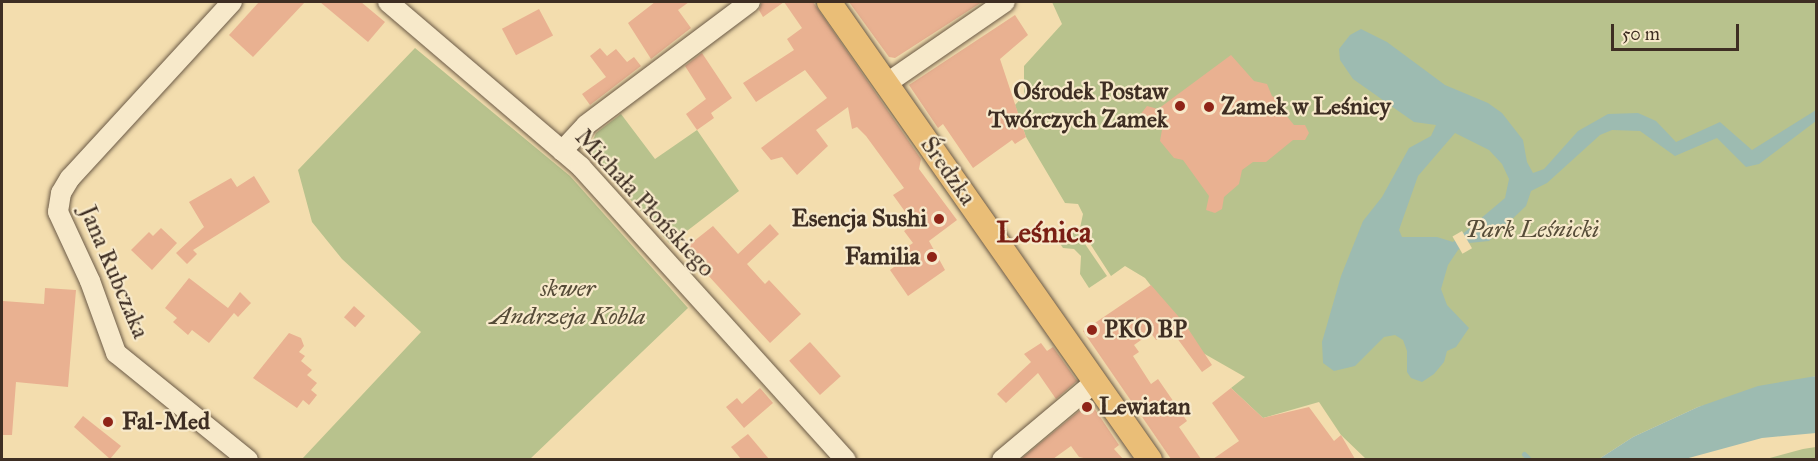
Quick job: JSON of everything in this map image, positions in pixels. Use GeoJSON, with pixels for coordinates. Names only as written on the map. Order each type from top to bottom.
{"type":"FeatureCollection","features":[{"type":"Feature","properties":{"kind":"main road","name":"Średzka"},"geometry":{"type":"LineString","coordinates":[[829,2],[1150,459]]}},
{"type":"Feature","properties":{"kind":"street","name":"Jana Rubczaka"},"geometry":{"type":"LineString","coordinates":[[232,2],[70,178],[62,193],[58,212],[90,281],[116,353],[248,459]]}},
{"type":"Feature","properties":{"kind":"street","name":"Michała Płońskiego"},"geometry":{"type":"LineString","coordinates":[[388,2],[562,151],[621,210],[846,459]]}},
{"type":"Feature","properties":{"kind":"street"},"geometry":{"type":"LineString","coordinates":[[562,151],[586,125],[750,2]]}},
{"type":"Feature","properties":{"kind":"street"},"geometry":{"type":"LineString","coordinates":[[886,83],[1005,2]]}},
{"type":"Feature","properties":{"kind":"street"},"geometry":{"type":"LineString","coordinates":[[1002,459],[1095,382]]}},
{"type":"Feature","properties":{"kind":"green space","name":"Park Leśnicki"},"geometry":{"type":"Polygon","coordinates":[[[1052,2],[1816,2],[1816,376],[1698,407],[1633,437],[1599,459],[1366,459],[1341,435],[1319,402],[1263,418],[1231,388],[1245,377],[1203,353],[1145,278],[1125,266],[1111,276],[1080,228],[1083,214],[1078,204],[1065,203],[1026,137],[1015,105],[1024,95],[1024,66],[1062,24],[1052,2]]]}},
{"type":"Feature","properties":{"kind":"green space","name":"skwer Andrzeja Kobla"},"geometry":{"type":"Polygon","coordinates":[[[415,48],[570,176],[688,308],[530,459],[302,459],[421,332],[342,259],[312,222],[298,170],[415,48]]]}},
{"type":"Feature","properties":{"kind":"green space"},"geometry":{"type":"Polygon","coordinates":[[[621,114],[655,159],[697,130],[739,191],[670,244],[588,152],[596,133],[621,114]]]}},
{"type":"Feature","properties":{"kind":"green space"},"geometry":{"type":"Polygon","coordinates":[[[1074,228],[1107,276],[1089,288],[1080,274],[1081,256],[1074,249],[1063,248],[1057,239],[1074,228]]]}},
{"type":"Feature","properties":{"kind":"green space"},"geometry":{"type":"Polygon","coordinates":[[[1816,447],[1816,459],[1766,459],[1803,449],[1816,447]]]}},
{"type":"Feature","properties":{"kind":"water"},"geometry":{"type":"Polygon","coordinates":[[[1361,29],[1387,42],[1445,85],[1488,103],[1502,113],[1523,140],[1527,162],[1533,173],[1544,169],[1578,131],[1608,114],[1638,113],[1656,121],[1676,142],[1720,122],[1752,150],[1816,110],[1816,121],[1759,164],[1746,167],[1717,138],[1675,156],[1640,131],[1612,130],[1600,135],[1547,183],[1531,191],[1526,206],[1489,241],[1469,243],[1458,250],[1448,265],[1441,289],[1447,305],[1469,328],[1456,347],[1447,351],[1444,362],[1434,374],[1422,382],[1411,378],[1407,372],[1407,351],[1403,340],[1395,335],[1384,337],[1355,366],[1334,371],[1323,363],[1322,342],[1341,276],[1363,221],[1382,197],[1409,148],[1431,136],[1436,125],[1414,122],[1353,79],[1340,60],[1339,49],[1350,35],[1361,29]],[[1455,133],[1418,176],[1399,230],[1402,237],[1437,237],[1453,242],[1505,198],[1509,179],[1502,164],[1489,150],[1455,133]]]}},
{"type":"Feature","properties":{"kind":"water"},"geometry":{"type":"Polygon","coordinates":[[[1816,376],[1816,433],[1762,438],[1685,459],[1599,459],[1633,437],[1698,407],[1758,386],[1816,376]]]}},
{"type":"Feature","properties":{"kind":"pier"},"geometry":{"type":"Polygon","coordinates":[[[1462,231],[1472,248],[1462,254],[1452,236],[1462,231]]]}},
{"type":"Feature","properties":{"kind":"building"},"geometry":{"type":"Polygon","coordinates":[[[259,2],[305,2],[253,57],[229,35],[259,2]]]}},
{"type":"Feature","properties":{"kind":"building"},"geometry":{"type":"Polygon","coordinates":[[[320,2],[361,2],[385,22],[368,42],[320,2]]]}},
{"type":"Feature","properties":{"kind":"building"},"geometry":{"type":"Polygon","coordinates":[[[655,2],[689,2],[678,10],[691,28],[651,59],[628,23],[655,2]]]}},
{"type":"Feature","properties":{"kind":"building"},"geometry":{"type":"Polygon","coordinates":[[[762,2],[784,2],[763,17],[759,10],[762,2]]]}},
{"type":"Feature","properties":{"kind":"building"},"geometry":{"type":"Polygon","coordinates":[[[784,2],[813,2],[921,159],[919,169],[957,220],[929,241],[945,270],[908,296],[890,270],[898,264],[895,255],[913,243],[904,231],[914,224],[893,195],[904,188],[866,136],[857,127],[852,129],[848,107],[816,130],[828,146],[797,175],[782,157],[771,160],[761,148],[827,98],[805,70],[756,102],[743,83],[794,50],[787,39],[802,28],[784,2]]]}},
{"type":"Feature","properties":{"kind":"building"},"geometry":{"type":"Polygon","coordinates":[[[849,2],[982,2],[895,58],[889,57],[849,2]]]}},
{"type":"Feature","properties":{"kind":"building"},"geometry":{"type":"Polygon","coordinates":[[[539,9],[553,35],[516,55],[502,29],[539,9]]]}},
{"type":"Feature","properties":{"kind":"building"},"geometry":{"type":"Polygon","coordinates":[[[1015,15],[1028,35],[1000,59],[1026,137],[1015,144],[1012,140],[973,168],[943,124],[938,128],[909,85],[1015,15]]]}},
{"type":"Feature","properties":{"kind":"building"},"geometry":{"type":"Polygon","coordinates":[[[600,48],[607,56],[616,49],[627,62],[634,57],[641,66],[590,105],[582,94],[606,77],[590,56],[600,48]]]}},
{"type":"Feature","properties":{"kind":"building"},"geometry":{"type":"Polygon","coordinates":[[[702,53],[732,98],[711,113],[714,118],[697,130],[686,114],[706,99],[685,66],[702,53]]]}},
{"type":"Feature","properties":{"kind":"building"},"geometry":{"type":"Polygon","coordinates":[[[1231,55],[1254,81],[1267,84],[1272,96],[1284,103],[1285,114],[1294,125],[1305,125],[1309,133],[1305,140],[1293,140],[1266,162],[1253,162],[1242,170],[1239,184],[1224,197],[1222,209],[1215,213],[1206,210],[1209,196],[1183,160],[1174,158],[1160,141],[1163,124],[1146,123],[1140,115],[1147,106],[1158,109],[1231,55]]]}},
{"type":"Feature","properties":{"kind":"building"},"geometry":{"type":"Polygon","coordinates":[[[254,176],[270,202],[193,250],[197,254],[187,264],[176,253],[204,227],[189,202],[231,178],[237,187],[254,176]]]}},
{"type":"Feature","properties":{"kind":"building"},"geometry":{"type":"Polygon","coordinates":[[[770,224],[779,234],[747,264],[765,284],[769,280],[801,314],[770,343],[684,249],[713,226],[738,254],[770,224]]]}},
{"type":"Feature","properties":{"kind":"building"},"geometry":{"type":"Polygon","coordinates":[[[161,228],[177,243],[152,270],[131,250],[149,232],[153,236],[161,228]]]}},
{"type":"Feature","properties":{"kind":"building"},"geometry":{"type":"Polygon","coordinates":[[[189,278],[228,308],[240,292],[251,303],[238,317],[234,313],[209,343],[192,330],[188,335],[173,322],[177,318],[165,308],[189,278]]]}},
{"type":"Feature","properties":{"kind":"building"},"geometry":{"type":"Polygon","coordinates":[[[1151,285],[1185,324],[1212,365],[1202,372],[1171,330],[1156,340],[1151,333],[1134,345],[1139,352],[1133,356],[1151,384],[1158,379],[1187,421],[1179,427],[1201,459],[1171,459],[1083,331],[1151,285]]]}},
{"type":"Feature","properties":{"kind":"building"},"geometry":{"type":"Polygon","coordinates":[[[45,288],[76,290],[68,387],[16,382],[12,435],[2,435],[3,301],[44,304],[45,288]]]}},
{"type":"Feature","properties":{"kind":"building"},"geometry":{"type":"Polygon","coordinates":[[[354,306],[365,316],[355,327],[344,317],[354,306]]]}},
{"type":"Feature","properties":{"kind":"building"},"geometry":{"type":"Polygon","coordinates":[[[289,333],[301,338],[304,346],[299,352],[305,356],[301,361],[312,370],[307,375],[317,383],[311,390],[317,395],[309,405],[303,400],[297,408],[253,378],[289,333]]]}},
{"type":"Feature","properties":{"kind":"building"},"geometry":{"type":"Polygon","coordinates":[[[810,342],[841,376],[820,395],[789,361],[810,342]]]}},
{"type":"Feature","properties":{"kind":"building"},"geometry":{"type":"Polygon","coordinates":[[[1041,343],[1047,351],[1053,347],[1077,381],[1056,399],[1038,373],[1006,403],[997,394],[1031,362],[1024,354],[1041,343]]]}},
{"type":"Feature","properties":{"kind":"building"},"geometry":{"type":"Polygon","coordinates":[[[760,388],[773,403],[744,428],[726,407],[737,398],[742,404],[760,388]]]}},
{"type":"Feature","properties":{"kind":"building"},"geometry":{"type":"Polygon","coordinates":[[[1231,388],[1263,418],[1309,407],[1334,441],[1341,435],[1355,459],[1213,459],[1239,441],[1212,403],[1231,388]]]}},
{"type":"Feature","properties":{"kind":"building"},"geometry":{"type":"Polygon","coordinates":[[[1090,402],[1119,445],[1114,449],[1123,459],[1079,457],[1071,446],[1053,459],[1021,459],[1090,402]]]}},
{"type":"Feature","properties":{"kind":"building"},"geometry":{"type":"Polygon","coordinates":[[[83,416],[121,446],[110,459],[74,427],[83,416]]]}},
{"type":"Feature","properties":{"kind":"building"},"geometry":{"type":"Polygon","coordinates":[[[748,434],[769,459],[741,459],[731,447],[748,434]]]}},
{"type":"Feature","properties":{"kind":"waterway"},"geometry":{"type":"LineString","coordinates":[[1524,454],[1528,458]]}},
{"type":"Feature","properties":{"kind":"place","name":"Ośrodek Postaw Twórczych Zamek"},"geometry":{"type":"Point","coordinates":[1180,106]}},
{"type":"Feature","properties":{"kind":"place","name":"Zamek w Leśnicy"},"geometry":{"type":"Point","coordinates":[1209,107]}},
{"type":"Feature","properties":{"kind":"place","name":"Esencja Sushi"},"geometry":{"type":"Point","coordinates":[939,219]}},
{"type":"Feature","properties":{"kind":"place","name":"Familia"},"geometry":{"type":"Point","coordinates":[932,257]}},
{"type":"Feature","properties":{"kind":"place","name":"PKO BP"},"geometry":{"type":"Point","coordinates":[1092,330]}},
{"type":"Feature","properties":{"kind":"place","name":"Lewiatan"},"geometry":{"type":"Point","coordinates":[1087,407]}},
{"type":"Feature","properties":{"kind":"place","name":"Fal-Med"},"geometry":{"type":"Point","coordinates":[108,422]}},
{"type":"Feature","properties":{"kind":"district","name":"Leśnica"},"geometry":{"type":"Point","coordinates":[1044,232]}}]}
